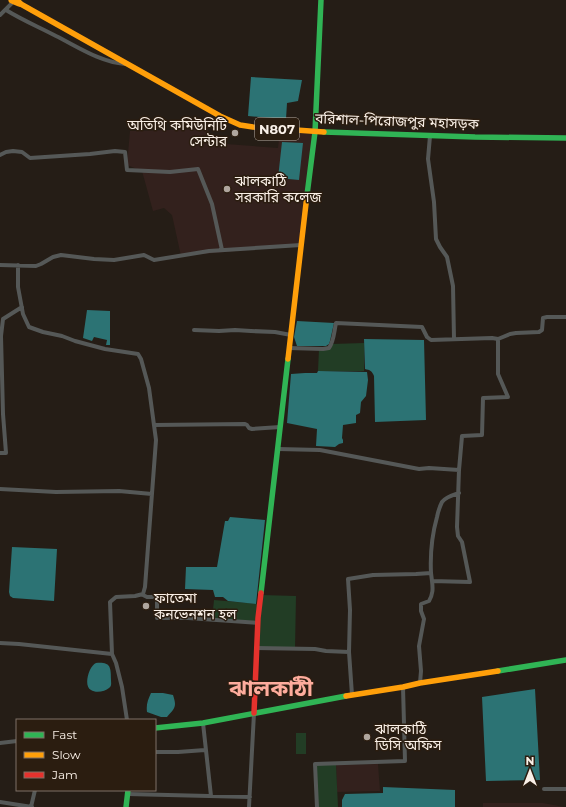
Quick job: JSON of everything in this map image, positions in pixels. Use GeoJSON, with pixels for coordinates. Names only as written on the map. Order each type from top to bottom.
{"type":"FeatureCollection","features":[{"type":"Feature","properties":{"kind":"main road"},"geometry":{"type":"LineString","coordinates":[[254,713],[258,623],[315,132],[321,0]]}},
{"type":"Feature","properties":{"kind":"main road","name":"বরিশাল-পিরোজপুর মহাসড়ক"},"geometry":{"type":"LineString","coordinates":[[16,1],[220,116],[240,124],[253,127],[315,132],[430,136],[566,138]]}},
{"type":"Feature","properties":{"kind":"main road"},"geometry":{"type":"LineString","coordinates":[[156,728],[202,723],[420,683],[566,660]]}},
{"type":"Feature","properties":{"kind":"main road"},"geometry":{"type":"LineString","coordinates":[[126,807],[128,792]]}},
{"type":"Feature","properties":{"kind":"street"},"geometry":{"type":"LineString","coordinates":[[0,15],[16,1]]}},
{"type":"Feature","properties":{"kind":"street"},"geometry":{"type":"LineString","coordinates":[[6,10],[86,52],[116,63],[128,64]]}},
{"type":"Feature","properties":{"kind":"street"},"geometry":{"type":"LineString","coordinates":[[430,136],[428,160],[434,202],[436,239],[446,257],[453,286],[454,339]]}},
{"type":"Feature","properties":{"kind":"street"},"geometry":{"type":"LineString","coordinates":[[0,155],[13,151],[22,152],[30,158],[115,151],[125,152],[127,170],[170,172],[198,169],[212,204],[222,250]]}},
{"type":"Feature","properties":{"kind":"street"},"geometry":{"type":"LineString","coordinates":[[0,266],[36,266],[53,257],[61,255],[114,260],[144,255],[154,260],[209,251],[301,245]]}},
{"type":"Feature","properties":{"kind":"street"},"geometry":{"type":"LineString","coordinates":[[18,265],[18,287],[23,314],[29,327],[105,349],[138,354],[140,359],[149,388],[156,440],[145,587],[143,594]]}},
{"type":"Feature","properties":{"kind":"street"},"geometry":{"type":"LineString","coordinates":[[0,454],[6,453],[3,414],[1,324],[3,319],[22,307]]}},
{"type":"Feature","properties":{"kind":"street"},"geometry":{"type":"LineString","coordinates":[[289,348],[329,348],[332,344],[336,323],[422,327],[427,337],[431,340],[498,338],[510,334],[539,332],[542,330],[543,318],[566,317]]}},
{"type":"Feature","properties":{"kind":"street"},"geometry":{"type":"LineString","coordinates":[[194,330],[275,332],[291,335]]}},
{"type":"Feature","properties":{"kind":"street"},"geometry":{"type":"LineString","coordinates":[[432,581],[470,582],[462,542],[458,536],[457,527],[462,436],[482,435],[483,398],[508,397],[498,374],[498,338]]}},
{"type":"Feature","properties":{"kind":"street"},"geometry":{"type":"LineString","coordinates":[[154,425],[245,424],[252,429],[280,427]]}},
{"type":"Feature","properties":{"kind":"street"},"geometry":{"type":"LineString","coordinates":[[278,449],[320,450],[419,469],[429,468],[459,470]]}},
{"type":"Feature","properties":{"kind":"street"},"geometry":{"type":"LineString","coordinates":[[0,489],[56,492],[119,491],[152,494]]}},
{"type":"Feature","properties":{"kind":"street"},"geometry":{"type":"LineString","coordinates":[[420,683],[421,671],[419,646],[424,619],[421,611],[422,604],[429,601],[433,591],[430,557],[431,543],[439,510],[443,501],[459,493]]}},
{"type":"Feature","properties":{"kind":"street"},"geometry":{"type":"LineString","coordinates":[[352,695],[349,652],[350,610],[348,579],[373,575],[431,573]]}},
{"type":"Feature","properties":{"kind":"street"},"geometry":{"type":"LineString","coordinates":[[127,719],[120,679],[112,654],[110,602],[116,597],[143,594],[157,597],[156,618],[188,618],[258,623]]}},
{"type":"Feature","properties":{"kind":"street"},"geometry":{"type":"LineString","coordinates":[[0,643],[112,654]]}},
{"type":"Feature","properties":{"kind":"street"},"geometry":{"type":"LineString","coordinates":[[256,648],[315,649],[326,652],[349,652]]}},
{"type":"Feature","properties":{"kind":"street"},"geometry":{"type":"LineString","coordinates":[[316,807],[315,764],[405,761],[403,687]]}},
{"type":"Feature","properties":{"kind":"street"},"geometry":{"type":"LineString","coordinates":[[249,807],[254,713]]}},
{"type":"Feature","properties":{"kind":"street"},"geometry":{"type":"LineString","coordinates":[[202,723],[211,796]]}},
{"type":"Feature","properties":{"kind":"street"},"geometry":{"type":"LineString","coordinates":[[0,743],[16,741]]}},
{"type":"Feature","properties":{"kind":"street"},"geometry":{"type":"LineString","coordinates":[[156,752],[205,750]]}},
{"type":"Feature","properties":{"kind":"street"},"geometry":{"type":"LineString","coordinates":[[544,789],[566,789]]}},
{"type":"Feature","properties":{"kind":"street"},"geometry":{"type":"LineString","coordinates":[[0,802],[32,807],[35,791]]}},
{"type":"Feature","properties":{"kind":"street"},"geometry":{"type":"LineString","coordinates":[[128,792],[250,797]]}},
{"type":"Feature","properties":{"kind":"shaded area","name":"ঝালকাঠি সরকারি কলেজ"},"geometry":{"type":"Polygon","coordinates":[[[208,129],[213,143],[278,148],[280,129],[315,132],[301,245],[181,256],[172,215],[164,208],[153,211],[142,171],[127,165],[130,131],[208,129]]]}},
{"type":"Feature","properties":{"kind":"shaded area"},"geometry":{"type":"Polygon","coordinates":[[[378,764],[380,791],[337,792],[336,765],[378,764]]]}},
{"type":"Feature","properties":{"kind":"shaded area"},"geometry":{"type":"Polygon","coordinates":[[[483,803],[543,803],[564,807],[483,807],[483,803]]]}},
{"type":"Feature","properties":{"kind":"green space"},"geometry":{"type":"Polygon","coordinates":[[[364,343],[364,371],[318,371],[319,349],[323,349],[332,344],[364,343]]]}},
{"type":"Feature","properties":{"kind":"green space"},"geometry":{"type":"Polygon","coordinates":[[[261,595],[296,596],[295,649],[256,648],[258,624],[212,620],[214,600],[260,604],[261,595]]]}},
{"type":"Feature","properties":{"kind":"green space"},"geometry":{"type":"Polygon","coordinates":[[[296,733],[306,733],[306,754],[296,754],[296,733]]]}},
{"type":"Feature","properties":{"kind":"green space"},"geometry":{"type":"Polygon","coordinates":[[[315,764],[336,765],[338,807],[317,807],[315,764]]]}},
{"type":"Feature","properties":{"kind":"water"},"geometry":{"type":"Polygon","coordinates":[[[251,77],[302,80],[298,101],[287,103],[286,119],[248,116],[251,77]]]}},
{"type":"Feature","properties":{"kind":"water"},"geometry":{"type":"Polygon","coordinates":[[[282,142],[303,143],[299,180],[278,178],[282,142]]]}},
{"type":"Feature","properties":{"kind":"water"},"geometry":{"type":"Polygon","coordinates":[[[87,310],[110,311],[110,345],[106,345],[107,340],[94,337],[92,341],[83,338],[87,310]]]}},
{"type":"Feature","properties":{"kind":"water"},"geometry":{"type":"Polygon","coordinates":[[[297,321],[334,323],[329,344],[326,346],[297,346],[294,337],[297,321]]]}},
{"type":"Feature","properties":{"kind":"water"},"geometry":{"type":"Polygon","coordinates":[[[364,339],[424,340],[426,420],[375,422],[374,376],[371,371],[365,369],[364,339]]]}},
{"type":"Feature","properties":{"kind":"water"},"geometry":{"type":"Polygon","coordinates":[[[318,371],[367,372],[368,380],[366,396],[361,402],[360,413],[356,415],[356,423],[343,425],[343,443],[335,447],[316,446],[317,429],[287,423],[291,374],[317,373],[318,371]]]}},
{"type":"Feature","properties":{"kind":"water"},"geometry":{"type":"Polygon","coordinates":[[[230,517],[265,520],[256,604],[228,601],[223,597],[215,597],[213,590],[185,589],[186,567],[217,567],[225,521],[228,521],[230,517]]]}},
{"type":"Feature","properties":{"kind":"water"},"geometry":{"type":"Polygon","coordinates":[[[12,547],[57,549],[54,601],[13,598],[10,596],[12,547]]]}},
{"type":"Feature","properties":{"kind":"water"},"geometry":{"type":"Polygon","coordinates":[[[96,663],[107,664],[110,668],[111,675],[110,687],[103,691],[97,692],[91,690],[87,685],[89,672],[96,663]]]}},
{"type":"Feature","properties":{"kind":"water"},"geometry":{"type":"Polygon","coordinates":[[[535,689],[540,780],[486,781],[482,697],[535,689]]]}},
{"type":"Feature","properties":{"kind":"water"},"geometry":{"type":"Polygon","coordinates":[[[151,693],[173,695],[175,702],[174,707],[167,717],[161,717],[147,712],[147,704],[151,693]]]}},
{"type":"Feature","properties":{"kind":"water"},"geometry":{"type":"Polygon","coordinates":[[[383,787],[455,790],[455,807],[342,807],[342,800],[345,794],[383,793],[383,787]]]}},
{"type":"Feature","properties":{"kind":"traffic: fast"},"geometry":{"type":"LineString","coordinates":[[307,195],[315,132],[321,0]]}},
{"type":"Feature","properties":{"kind":"traffic: fast"},"geometry":{"type":"LineString","coordinates":[[324,132],[475,137],[566,138]]}},
{"type":"Feature","properties":{"kind":"traffic: fast"},"geometry":{"type":"LineString","coordinates":[[261,593],[288,359]]}},
{"type":"Feature","properties":{"kind":"traffic: fast"},"geometry":{"type":"LineString","coordinates":[[498,671],[566,660]]}},
{"type":"Feature","properties":{"kind":"traffic: fast"},"geometry":{"type":"LineString","coordinates":[[156,728],[203,723],[346,696]]}},
{"type":"Feature","properties":{"kind":"traffic: fast"},"geometry":{"type":"LineString","coordinates":[[126,807],[128,791]]}},
{"type":"Feature","properties":{"kind":"traffic: slow"},"geometry":{"type":"LineString","coordinates":[[12,0],[19,3]]}},
{"type":"Feature","properties":{"kind":"traffic: slow"},"geometry":{"type":"LineString","coordinates":[[19,3],[220,116],[240,125],[324,132]]}},
{"type":"Feature","properties":{"kind":"traffic: slow"},"geometry":{"type":"LineString","coordinates":[[288,359],[307,195]]}},
{"type":"Feature","properties":{"kind":"traffic: slow"},"geometry":{"type":"LineString","coordinates":[[346,696],[498,671]]}},
{"type":"Feature","properties":{"kind":"traffic: jam"},"geometry":{"type":"LineString","coordinates":[[254,713],[258,618],[261,593]]}},
{"type":"Feature","properties":{"kind":"place","name":"অতিথি কমিউনিটি সেন্টার"},"geometry":{"type":"Point","coordinates":[235,133]}},
{"type":"Feature","properties":{"kind":"place","name":"ঝালকাঠি সরকারি কলেজ"},"geometry":{"type":"Point","coordinates":[227,189]}},
{"type":"Feature","properties":{"kind":"place","name":"ফাতেমা কনভেনশন হল"},"geometry":{"type":"Point","coordinates":[146,606]}},
{"type":"Feature","properties":{"kind":"place","name":"ঝালকাঠি ডিসি অফিস"},"geometry":{"type":"Point","coordinates":[367,737]}},
{"type":"Feature","properties":{"kind":"district","name":"ঝালকাঠী"},"geometry":{"type":"Point","coordinates":[271,688]}}]}
